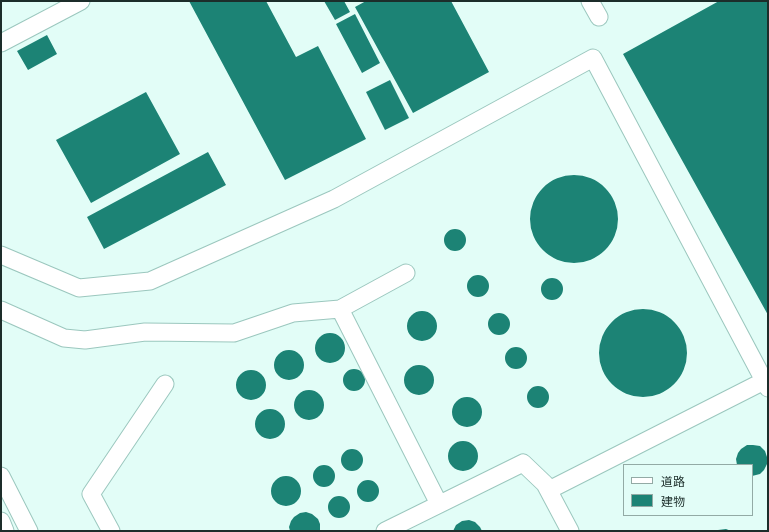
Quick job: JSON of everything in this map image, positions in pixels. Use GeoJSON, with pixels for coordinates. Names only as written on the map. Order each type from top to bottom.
{"type":"FeatureCollection","features":[{"type":"Feature","properties":{"kind":"street"},"geometry":{"type":"LineString","coordinates":[[1,44],[81,1]]}},
{"type":"Feature","properties":{"kind":"street"},"geometry":{"type":"LineString","coordinates":[[590,1],[599,17]]}},
{"type":"Feature","properties":{"kind":"street"},"geometry":{"type":"LineString","coordinates":[[1,254],[79,288],[150,281],[334,199],[593,58],[766,384],[549,490]]}},
{"type":"Feature","properties":{"kind":"street"},"geometry":{"type":"LineString","coordinates":[[1,310],[64,338],[85,340],[145,332],[234,333],[293,313],[340,309],[406,273]]}},
{"type":"Feature","properties":{"kind":"street"},"geometry":{"type":"LineString","coordinates":[[340,309],[439,504]]}},
{"type":"Feature","properties":{"kind":"street"},"geometry":{"type":"LineString","coordinates":[[111,531],[91,494],[165,384]]}},
{"type":"Feature","properties":{"kind":"street"},"geometry":{"type":"LineString","coordinates":[[385,531],[523,463],[546,484],[570,531]]}},
{"type":"Feature","properties":{"kind":"street"},"geometry":{"type":"LineString","coordinates":[[1,476],[29,531]]}},
{"type":"Feature","properties":{"kind":"street"},"geometry":{"type":"LineString","coordinates":[[1,521],[5,531]]}},
{"type":"Feature","properties":{"kind":"building"},"geometry":{"type":"Polygon","coordinates":[[[189,1],[266,1],[296,57],[318,46],[366,139],[285,180],[189,1]]]}},
{"type":"Feature","properties":{"kind":"building"},"geometry":{"type":"Polygon","coordinates":[[[324,1],[344,1],[350,12],[335,20],[324,1]]]}},
{"type":"Feature","properties":{"kind":"building"},"geometry":{"type":"Polygon","coordinates":[[[366,1],[451,1],[489,72],[413,113],[355,7],[366,1]]]}},
{"type":"Feature","properties":{"kind":"building"},"geometry":{"type":"Polygon","coordinates":[[[719,1],[768,1],[768,315],[623,54],[719,1]]]}},
{"type":"Feature","properties":{"kind":"building"},"geometry":{"type":"Polygon","coordinates":[[[355,14],[380,63],[362,73],[336,24],[355,14]]]}},
{"type":"Feature","properties":{"kind":"building"},"geometry":{"type":"Polygon","coordinates":[[[47,35],[57,54],[28,70],[17,51],[47,35]]]}},
{"type":"Feature","properties":{"kind":"building"},"geometry":{"type":"Polygon","coordinates":[[[390,80],[409,118],[385,130],[366,92],[390,80]]]}},
{"type":"Feature","properties":{"kind":"building"},"geometry":{"type":"Polygon","coordinates":[[[146,92],[180,154],[91,203],[56,140],[146,92]]]}},
{"type":"Feature","properties":{"kind":"building"},"geometry":{"type":"Polygon","coordinates":[[[208,152],[226,185],[104,249],[87,217],[208,152]]]}},
{"type":"Feature","properties":{"kind":"building"},"geometry":{"type":"Polygon","coordinates":[[[574,175],[591,178],[605,188],[615,202],[618,219],[615,236],[605,250],[591,260],[574,263],[557,260],[543,250],[533,236],[530,219],[533,202],[543,188],[557,178],[574,175]]]}},
{"type":"Feature","properties":{"kind":"building"},"geometry":{"type":"Polygon","coordinates":[[[455,229],[463,232],[466,240],[463,248],[455,251],[447,248],[444,240],[447,232],[455,229]]]}},
{"type":"Feature","properties":{"kind":"building"},"geometry":{"type":"Polygon","coordinates":[[[478,275],[486,278],[489,286],[486,294],[478,297],[470,294],[467,286],[470,278],[478,275]]]}},
{"type":"Feature","properties":{"kind":"building"},"geometry":{"type":"Polygon","coordinates":[[[552,278],[560,281],[563,289],[560,297],[552,300],[544,297],[541,289],[544,281],[552,278]]]}},
{"type":"Feature","properties":{"kind":"building"},"geometry":{"type":"Polygon","coordinates":[[[643,309],[660,312],[674,322],[684,336],[687,353],[684,370],[674,384],[660,394],[643,397],[626,394],[612,384],[602,370],[599,353],[602,336],[612,322],[626,312],[643,309]]]}},
{"type":"Feature","properties":{"kind":"building"},"geometry":{"type":"Polygon","coordinates":[[[422,311],[433,315],[437,326],[433,337],[422,341],[411,337],[407,326],[411,315],[422,311]]]}},
{"type":"Feature","properties":{"kind":"building"},"geometry":{"type":"Polygon","coordinates":[[[499,313],[507,316],[510,324],[507,332],[499,335],[491,332],[488,324],[491,316],[499,313]]]}},
{"type":"Feature","properties":{"kind":"building"},"geometry":{"type":"Polygon","coordinates":[[[330,333],[341,337],[345,348],[341,359],[330,363],[319,359],[315,348],[319,337],[330,333]]]}},
{"type":"Feature","properties":{"kind":"building"},"geometry":{"type":"Polygon","coordinates":[[[516,347],[524,350],[527,358],[524,366],[516,369],[508,366],[505,358],[508,350],[516,347]]]}},
{"type":"Feature","properties":{"kind":"building"},"geometry":{"type":"Polygon","coordinates":[[[289,350],[300,354],[304,365],[300,376],[289,380],[278,376],[274,365],[278,354],[289,350]]]}},
{"type":"Feature","properties":{"kind":"building"},"geometry":{"type":"Polygon","coordinates":[[[419,365],[430,369],[434,380],[430,391],[419,395],[408,391],[404,380],[408,369],[419,365]]]}},
{"type":"Feature","properties":{"kind":"building"},"geometry":{"type":"Polygon","coordinates":[[[354,369],[362,372],[365,380],[362,388],[354,391],[346,388],[343,380],[346,372],[354,369]]]}},
{"type":"Feature","properties":{"kind":"building"},"geometry":{"type":"Polygon","coordinates":[[[251,370],[262,374],[266,385],[262,396],[251,400],[240,396],[236,385],[240,374],[251,370]]]}},
{"type":"Feature","properties":{"kind":"building"},"geometry":{"type":"Polygon","coordinates":[[[538,386],[546,389],[549,397],[546,405],[538,408],[530,405],[527,397],[530,389],[538,386]]]}},
{"type":"Feature","properties":{"kind":"building"},"geometry":{"type":"Polygon","coordinates":[[[309,390],[320,394],[324,405],[320,416],[309,420],[298,416],[294,405],[298,394],[309,390]]]}},
{"type":"Feature","properties":{"kind":"building"},"geometry":{"type":"Polygon","coordinates":[[[467,397],[478,401],[482,412],[478,423],[467,427],[456,423],[452,412],[456,401],[467,397]]]}},
{"type":"Feature","properties":{"kind":"building"},"geometry":{"type":"Polygon","coordinates":[[[270,409],[281,413],[285,424],[281,435],[270,439],[259,435],[255,424],[259,413],[270,409]]]}},
{"type":"Feature","properties":{"kind":"building"},"geometry":{"type":"Polygon","coordinates":[[[463,441],[474,445],[478,456],[474,467],[463,471],[452,467],[448,456],[452,445],[463,441]]]}},
{"type":"Feature","properties":{"kind":"building"},"geometry":{"type":"Polygon","coordinates":[[[747,445],[753,445],[760,446],[765,451],[767,464],[760,474],[753,476],[753,464],[737,464],[736,459],[741,449],[747,445]]]}},
{"type":"Feature","properties":{"kind":"building"},"geometry":{"type":"Polygon","coordinates":[[[352,449],[360,452],[363,460],[360,468],[352,471],[344,468],[341,460],[344,452],[352,449]]]}},
{"type":"Feature","properties":{"kind":"building"},"geometry":{"type":"Polygon","coordinates":[[[324,465],[332,468],[335,476],[332,484],[324,487],[316,484],[313,476],[316,468],[324,465]]]}},
{"type":"Feature","properties":{"kind":"building"},"geometry":{"type":"Polygon","coordinates":[[[286,476],[297,480],[301,491],[297,502],[286,506],[275,502],[271,491],[275,480],[286,476]]]}},
{"type":"Feature","properties":{"kind":"building"},"geometry":{"type":"Polygon","coordinates":[[[368,480],[376,483],[379,491],[376,499],[368,502],[360,499],[357,491],[360,483],[368,480]]]}},
{"type":"Feature","properties":{"kind":"building"},"geometry":{"type":"Polygon","coordinates":[[[339,496],[347,499],[350,507],[347,515],[339,518],[331,515],[328,507],[331,499],[339,496]]]}},
{"type":"Feature","properties":{"kind":"building"},"geometry":{"type":"Polygon","coordinates":[[[306,512],[312,514],[318,519],[320,531],[290,531],[289,527],[294,517],[300,513],[306,512]]]}},
{"type":"Feature","properties":{"kind":"building"},"geometry":{"type":"Polygon","coordinates":[[[469,520],[475,522],[482,531],[453,531],[456,525],[462,521],[469,520]]]}},
{"type":"Feature","properties":{"kind":"building"},"geometry":{"type":"Polygon","coordinates":[[[726,529],[731,531],[718,531],[718,530],[726,529]]]}}]}
